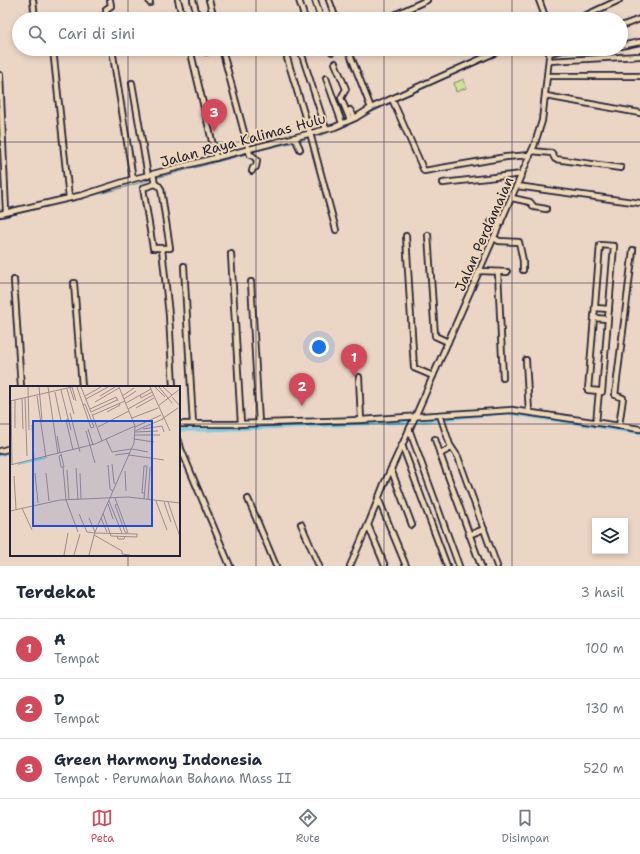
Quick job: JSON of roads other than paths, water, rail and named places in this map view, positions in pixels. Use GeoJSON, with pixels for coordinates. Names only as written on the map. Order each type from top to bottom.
{"type":"FeatureCollection","features":[{"type":"Feature","properties":{"kind":"street"},"geometry":{"type":"LineString","coordinates":[[33,0],[34,12]]}},
{"type":"Feature","properties":{"kind":"street"},"geometry":{"type":"LineString","coordinates":[[106,12],[106,9],[111,6],[110,0]]}},
{"type":"Feature","properties":{"kind":"street"},"geometry":{"type":"LineString","coordinates":[[178,0],[181,12]]}},
{"type":"Feature","properties":{"kind":"street"},"geometry":{"type":"LineString","coordinates":[[193,0],[196,12]]}},
{"type":"Feature","properties":{"kind":"street"},"geometry":{"type":"LineString","coordinates":[[209,0],[212,12]]}},
{"type":"Feature","properties":{"kind":"street"},"geometry":{"type":"LineString","coordinates":[[299,0],[303,12]]}},
{"type":"Feature","properties":{"kind":"street"},"geometry":{"type":"LineString","coordinates":[[314,0],[319,12]]}},
{"type":"Feature","properties":{"kind":"street"},"geometry":{"type":"LineString","coordinates":[[329,0],[333,12]]}},
{"type":"Feature","properties":{"kind":"street"},"geometry":{"type":"LineString","coordinates":[[401,12],[427,0]]}},
{"type":"Feature","properties":{"kind":"street"},"geometry":{"type":"LineString","coordinates":[[539,0],[543,12]]}},
{"type":"Feature","properties":{"kind":"street"},"geometry":{"type":"LineString","coordinates":[[593,12],[619,0]]}},
{"type":"Feature","properties":{"kind":"street"},"geometry":{"type":"LineString","coordinates":[[628,23],[640,19]]}},
{"type":"Feature","properties":{"kind":"street"},"geometry":{"type":"LineString","coordinates":[[628,45],[640,42]]}},
{"type":"Feature","properties":{"kind":"street"},"geometry":{"type":"LineString","coordinates":[[54,56],[69,198]]}},
{"type":"Feature","properties":{"kind":"street"},"geometry":{"type":"LineString","coordinates":[[113,56],[133,179]]}},
{"type":"Feature","properties":{"kind":"street"},"geometry":{"type":"LineString","coordinates":[[192,56],[216,158]]}},
{"type":"Feature","properties":{"kind":"street"},"geometry":{"type":"LineString","coordinates":[[224,56],[249,152],[256,160],[256,167],[252,170]]}},
{"type":"Feature","properties":{"kind":"street"},"geometry":{"type":"LineString","coordinates":[[302,56],[326,129]]}},
{"type":"Feature","properties":{"kind":"street"},"geometry":{"type":"LineString","coordinates":[[351,56],[371,108]]}},
{"type":"Feature","properties":{"kind":"street","name":"Jalan Raya Kalimas Hulu"},"geometry":{"type":"LineString","coordinates":[[0,214],[69,198],[133,179],[153,178],[216,158],[249,152],[326,129],[352,119],[371,108],[487,56]]}},
{"type":"Feature","properties":{"kind":"street","name":"Jalan Perdamaian"},"geometry":{"type":"LineString","coordinates":[[350,566],[378,498],[512,198],[542,125],[549,56]]}},
{"type":"Feature","properties":{"kind":"street"},"geometry":{"type":"LineString","coordinates":[[549,61],[640,56]]}},
{"type":"Feature","properties":{"kind":"street"},"geometry":{"type":"LineString","coordinates":[[287,58],[310,133],[336,230]]}},
{"type":"Feature","properties":{"kind":"street"},"geometry":{"type":"LineString","coordinates":[[335,63],[345,88],[341,98],[352,119]]}},
{"type":"Feature","properties":{"kind":"street"},"geometry":{"type":"LineString","coordinates":[[0,75],[6,212]]}},
{"type":"Feature","properties":{"kind":"street"},"geometry":{"type":"LineString","coordinates":[[548,76],[640,76]]}},
{"type":"Feature","properties":{"kind":"street"},"geometry":{"type":"LineString","coordinates":[[326,78],[342,123]]}},
{"type":"Feature","properties":{"kind":"street"},"geometry":{"type":"LineString","coordinates":[[132,83],[153,178],[161,189],[170,248],[153,248],[143,188],[153,178]]}},
{"type":"Feature","properties":{"kind":"street"},"geometry":{"type":"LineString","coordinates":[[546,96],[640,113]]}},
{"type":"Feature","properties":{"kind":"street"},"geometry":{"type":"LineString","coordinates":[[392,99],[424,171],[531,153],[552,153],[555,159],[621,168]]}},
{"type":"Feature","properties":{"kind":"street"},"geometry":{"type":"LineString","coordinates":[[350,110],[352,119]]}},
{"type":"Feature","properties":{"kind":"street"},"geometry":{"type":"LineString","coordinates":[[295,138],[300,149]]}},
{"type":"Feature","properties":{"kind":"street"},"geometry":{"type":"LineString","coordinates":[[443,183],[522,174]]}},
{"type":"Feature","properties":{"kind":"street"},"geometry":{"type":"LineString","coordinates":[[517,186],[640,203]]}},
{"type":"Feature","properties":{"kind":"street"},"geometry":{"type":"LineString","coordinates":[[512,198],[530,202],[534,206],[546,209]]}},
{"type":"Feature","properties":{"kind":"street"},"geometry":{"type":"LineString","coordinates":[[491,221],[501,222]]}},
{"type":"Feature","properties":{"kind":"street"},"geometry":{"type":"LineString","coordinates":[[428,235],[435,336],[448,342]]}},
{"type":"Feature","properties":{"kind":"street"},"geometry":{"type":"LineString","coordinates":[[406,236],[414,368],[433,376]]}},
{"type":"Feature","properties":{"kind":"street"},"geometry":{"type":"LineString","coordinates":[[494,238],[499,241],[519,242],[523,261],[523,270]]}},
{"type":"Feature","properties":{"kind":"street"},"geometry":{"type":"LineString","coordinates":[[600,245],[614,246],[609,309],[602,392],[588,390],[600,245]]}},
{"type":"Feature","properties":{"kind":"street"},"geometry":{"type":"LineString","coordinates":[[162,249],[169,315],[173,386]]}},
{"type":"Feature","properties":{"kind":"street"},"geometry":{"type":"LineString","coordinates":[[618,426],[623,398],[615,395],[633,250]]}},
{"type":"Feature","properties":{"kind":"street"},"geometry":{"type":"LineString","coordinates":[[231,254],[241,424]]}},
{"type":"Feature","properties":{"kind":"street"},"geometry":{"type":"LineString","coordinates":[[184,266],[193,424]]}},
{"type":"Feature","properties":{"kind":"street"},"geometry":{"type":"LineString","coordinates":[[480,271],[507,272]]}},
{"type":"Feature","properties":{"kind":"street"},"geometry":{"type":"LineString","coordinates":[[498,272],[503,378]]}},
{"type":"Feature","properties":{"kind":"street"},"geometry":{"type":"LineString","coordinates":[[14,280],[21,386]]}},
{"type":"Feature","properties":{"kind":"street"},"geometry":{"type":"LineString","coordinates":[[251,282],[259,423]]}},
{"type":"Feature","properties":{"kind":"street"},"geometry":{"type":"LineString","coordinates":[[74,283],[82,386]]}},
{"type":"Feature","properties":{"kind":"street"},"geometry":{"type":"LineString","coordinates":[[595,308],[609,309]]}},
{"type":"Feature","properties":{"kind":"street"},"geometry":{"type":"LineString","coordinates":[[594,318],[608,319]]}},
{"type":"Feature","properties":{"kind":"street"},"geometry":{"type":"LineString","coordinates":[[526,360],[529,412]]}},
{"type":"Feature","properties":{"kind":"street"},"geometry":{"type":"LineString","coordinates":[[359,377],[361,420]]}},
{"type":"Feature","properties":{"kind":"street"},"geometry":{"type":"LineString","coordinates":[[596,423],[599,391]]}},
{"type":"Feature","properties":{"kind":"street"},"geometry":{"type":"LineString","coordinates":[[180,424],[413,420],[503,410],[529,412],[640,429]]}},
{"type":"Feature","properties":{"kind":"street"},"geometry":{"type":"LineString","coordinates":[[441,418],[451,448],[458,457],[497,566]]}},
{"type":"Feature","properties":{"kind":"street"},"geometry":{"type":"LineString","coordinates":[[409,429],[459,566]]}},
{"type":"Feature","properties":{"kind":"street"},"geometry":{"type":"LineString","coordinates":[[435,439],[481,566]]}},
{"type":"Feature","properties":{"kind":"street"},"geometry":{"type":"LineString","coordinates":[[402,445],[447,566]]}},
{"type":"Feature","properties":{"kind":"street"},"geometry":{"type":"LineString","coordinates":[[180,446],[230,566]]}},
{"type":"Feature","properties":{"kind":"street"},"geometry":{"type":"LineString","coordinates":[[0,451],[10,448]]}},
{"type":"Feature","properties":{"kind":"street"},"geometry":{"type":"LineString","coordinates":[[440,454],[451,448]]}},
{"type":"Feature","properties":{"kind":"street"},"geometry":{"type":"LineString","coordinates":[[391,470],[412,525]]}},
{"type":"Feature","properties":{"kind":"street"},"geometry":{"type":"LineString","coordinates":[[378,498],[406,566]]}},
{"type":"Feature","properties":{"kind":"street"},"geometry":{"type":"LineString","coordinates":[[248,499],[276,566]]}},
{"type":"Feature","properties":{"kind":"street"},"geometry":{"type":"LineString","coordinates":[[301,524],[319,566]]}},
{"type":"Feature","properties":{"kind":"street"},"geometry":{"type":"LineString","coordinates":[[368,525],[385,566]]}},
{"type":"Feature","properties":{"kind":"street"},"geometry":{"type":"LineString","coordinates":[[469,535],[484,529]]}},
{"type":"Feature","properties":{"kind":"waterway"},"geometry":{"type":"LineString","coordinates":[[407,96],[496,56]]}},
{"type":"Feature","properties":{"kind":"waterway"},"geometry":{"type":"LineString","coordinates":[[396,101],[404,97]]}},
{"type":"Feature","properties":{"kind":"waterway"},"geometry":{"type":"LineString","coordinates":[[333,131],[391,103]]}},
{"type":"Feature","properties":{"kind":"waterway"},"geometry":{"type":"LineString","coordinates":[[314,137],[328,133]]}},
{"type":"Feature","properties":{"kind":"waterway"},"geometry":{"type":"LineString","coordinates":[[300,141],[309,138]]}},
{"type":"Feature","properties":{"kind":"waterway"},"geometry":{"type":"LineString","coordinates":[[252,152],[295,142]]}},
{"type":"Feature","properties":{"kind":"waterway"},"geometry":{"type":"LineString","coordinates":[[156,178],[247,154]]}},
{"type":"Feature","properties":{"kind":"waterway"},"geometry":{"type":"LineString","coordinates":[[0,218],[119,189],[152,179]]}},
{"type":"Feature","properties":{"kind":"waterway"},"geometry":{"type":"LineString","coordinates":[[180,430],[421,422],[507,413],[640,433]]}},
{"type":"Feature","properties":{"kind":"waterway"},"geometry":{"type":"LineString","coordinates":[[0,455],[10,452]]}},
{"type":"Feature","properties":{"kind":"place","name":"Green Harmony Indonesia"},"geometry":{"type":"Point","coordinates":[214,132]}},
{"type":"Feature","properties":{"kind":"place","name":"A"},"geometry":{"type":"Point","coordinates":[354,377]}},
{"type":"Feature","properties":{"kind":"place","name":"D"},"geometry":{"type":"Point","coordinates":[302,406]}}]}
